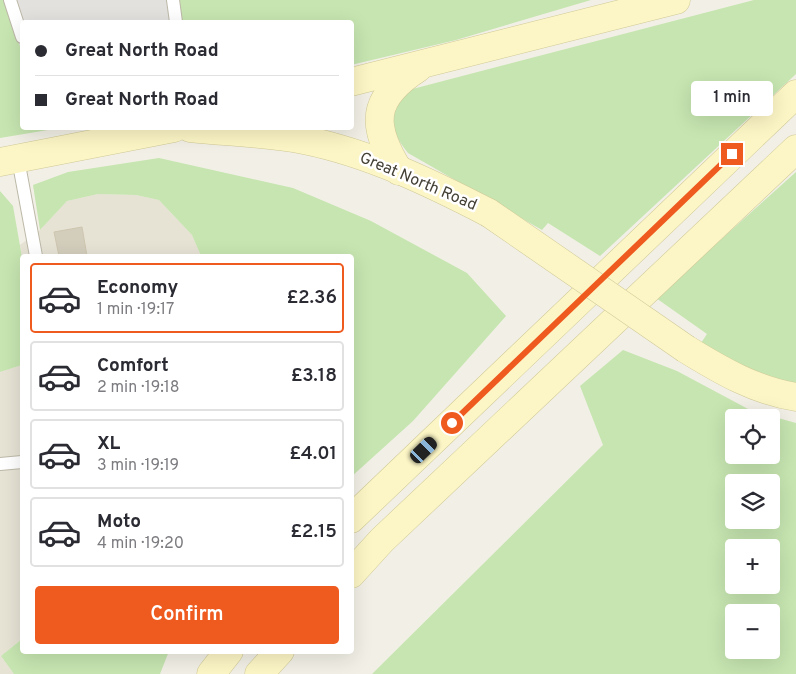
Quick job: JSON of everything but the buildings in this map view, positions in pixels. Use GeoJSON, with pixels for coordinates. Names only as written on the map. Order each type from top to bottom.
{"type":"FeatureCollection","features":[{"type":"Feature","properties":{"kind":"main road"},"geometry":{"type":"LineString","coordinates":[[354,81],[676,0]]}},
{"type":"Feature","properties":{"kind":"main road"},"geometry":{"type":"LineString","coordinates":[[399,171],[386,150],[379,128],[381,107],[393,87],[428,62]]}},
{"type":"Feature","properties":{"kind":"main road"},"geometry":{"type":"LineString","coordinates":[[354,516],[796,94]]}},
{"type":"Feature","properties":{"kind":"main road"},"geometry":{"type":"LineString","coordinates":[[9,160],[164,130]]}},
{"type":"Feature","properties":{"kind":"main road","name":"Great North Road"},"geometry":{"type":"LineString","coordinates":[[209,130],[304,140],[376,161],[448,192],[489,213],[686,349],[732,377],[785,396],[796,397]]}},
{"type":"Feature","properties":{"kind":"main road"},"geometry":{"type":"LineString","coordinates":[[354,571],[382,540],[796,149]]}},
{"type":"Feature","properties":{"kind":"main road"},"geometry":{"type":"LineString","coordinates":[[211,674],[228,654]]}},
{"type":"Feature","properties":{"kind":"main road"},"geometry":{"type":"LineString","coordinates":[[259,674],[277,654]]}},
{"type":"Feature","properties":{"kind":"lane"},"geometry":{"type":"LineString","coordinates":[[10,0],[20,32]]}},
{"type":"Feature","properties":{"kind":"lane"},"geometry":{"type":"LineString","coordinates":[[173,0],[174,20]]}},
{"type":"Feature","properties":{"kind":"lane"},"geometry":{"type":"LineString","coordinates":[[9,160],[35,254]]}},
{"type":"Feature","properties":{"kind":"lane"},"geometry":{"type":"LineString","coordinates":[[0,464],[20,462]]}},
{"type":"Feature","properties":{"kind":"shaded area"},"geometry":{"type":"Polygon","coordinates":[[[5,0],[179,0],[182,20],[20,20],[20,47],[5,0]]]}},
{"type":"Feature","properties":{"kind":"shaded area"},"geometry":{"type":"Polygon","coordinates":[[[98,194],[136,195],[159,200],[192,235],[200,254],[22,254],[20,245],[40,230],[67,201],[98,194]]]}},
{"type":"Feature","properties":{"kind":"shaded area"},"geometry":{"type":"Polygon","coordinates":[[[20,366],[20,641],[1,656],[14,674],[0,674],[0,372],[20,366]]]}},
{"type":"Feature","properties":{"kind":"green space"},"geometry":{"type":"Polygon","coordinates":[[[0,0],[591,0],[456,40],[354,64],[354,20],[20,20],[20,130],[48,130],[0,138],[0,0]]]}},
{"type":"Feature","properties":{"kind":"green space"},"geometry":{"type":"Polygon","coordinates":[[[754,0],[796,0],[796,74],[600,256],[548,223],[542,230],[408,153],[397,137],[394,117],[401,92],[754,0]]]}},
{"type":"Feature","properties":{"kind":"green space"},"geometry":{"type":"Polygon","coordinates":[[[159,158],[293,188],[371,221],[467,273],[506,316],[413,421],[354,474],[354,254],[200,254],[192,235],[159,200],[136,195],[98,194],[67,201],[40,230],[33,185],[68,172],[159,158]]]}},
{"type":"Feature","properties":{"kind":"green space"},"geometry":{"type":"Polygon","coordinates":[[[796,172],[796,385],[747,369],[712,351],[701,343],[707,334],[656,298],[796,172]]]}},
{"type":"Feature","properties":{"kind":"green space"},"geometry":{"type":"Polygon","coordinates":[[[0,191],[13,206],[21,254],[20,366],[0,372],[0,191]]]}},
{"type":"Feature","properties":{"kind":"green space"},"geometry":{"type":"Polygon","coordinates":[[[623,350],[677,371],[748,409],[725,409],[725,464],[780,464],[780,418],[796,423],[796,674],[372,674],[603,445],[580,386],[623,350]]]}},
{"type":"Feature","properties":{"kind":"green space"},"geometry":{"type":"Polygon","coordinates":[[[20,641],[20,654],[168,654],[160,674],[14,674],[1,656],[20,641]]]}},
{"type":"Feature","properties":{"kind":"route"},"geometry":{"type":"LineString","coordinates":[[452,423],[732,154]]}}]}
